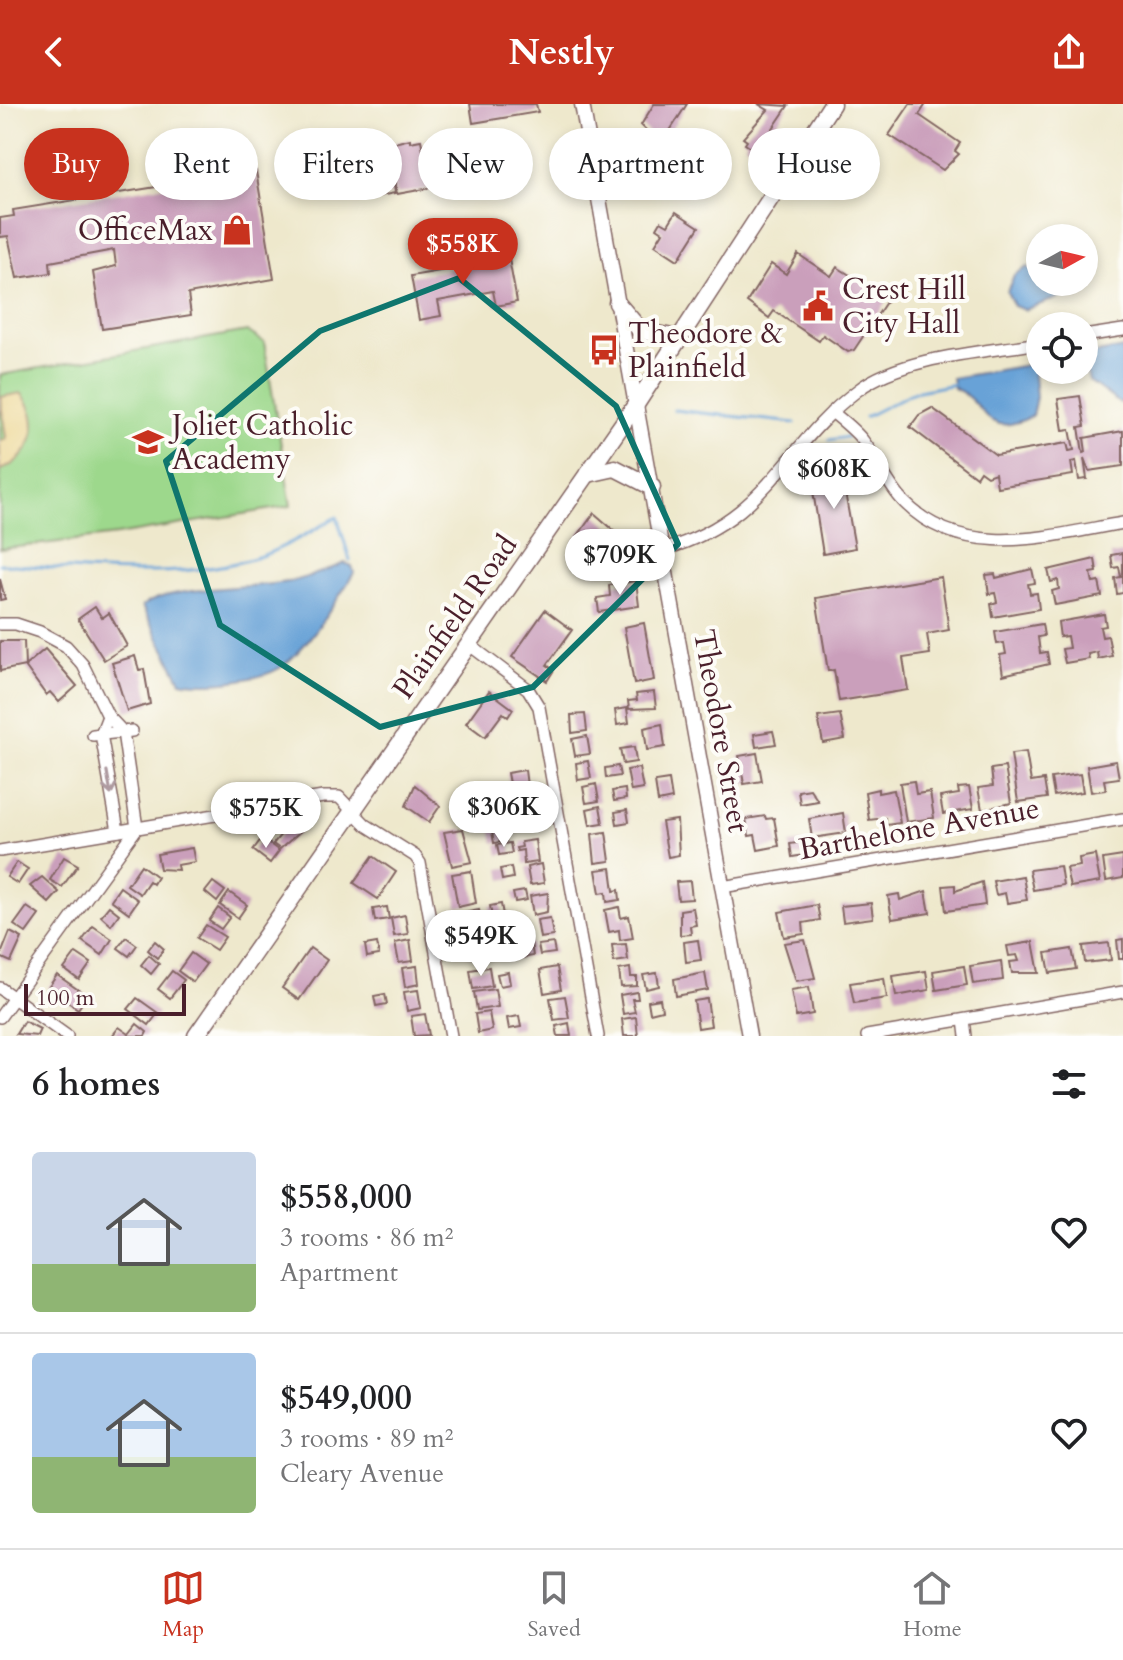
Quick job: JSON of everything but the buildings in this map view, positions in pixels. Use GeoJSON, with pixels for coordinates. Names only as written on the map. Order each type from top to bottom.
{"type":"FeatureCollection","features":[{"type":"Feature","properties":{"kind":"main road","name":"Theodore Street"},"geometry":{"type":"LineString","coordinates":[[582,104],[749,1036]]}},
{"type":"Feature","properties":{"kind":"main road","name":"Plainfield Road"},"geometry":{"type":"LineString","coordinates":[[196,1036],[471,646],[637,403],[832,104]]}},
{"type":"Feature","properties":{"kind":"main road"},"geometry":{"type":"LineString","coordinates":[[617,303],[641,331],[678,338]]}},
{"type":"Feature","properties":{"kind":"main road"},"geometry":{"type":"LineString","coordinates":[[588,474],[615,468],[652,487]]}},
{"type":"Feature","properties":{"kind":"street"},"geometry":{"type":"LineString","coordinates":[[1098,334],[1123,330]]}},
{"type":"Feature","properties":{"kind":"street"},"geometry":{"type":"LineString","coordinates":[[663,550],[700,539],[726,524],[765,489],[832,412],[859,388],[889,372],[1026,346]]}},
{"type":"Feature","properties":{"kind":"street"},"geometry":{"type":"LineString","coordinates":[[832,412],[862,439],[905,503],[927,521],[956,533],[988,541],[1020,540],[1123,523]]}},
{"type":"Feature","properties":{"kind":"street"},"geometry":{"type":"LineString","coordinates":[[0,624],[16,624],[40,632],[66,646],[83,665],[108,716],[127,731],[137,828],[0,1017]]}},
{"type":"Feature","properties":{"kind":"street"},"geometry":{"type":"LineString","coordinates":[[471,646],[528,689],[539,707],[598,1036]]}},
{"type":"Feature","properties":{"kind":"street"},"geometry":{"type":"LineString","coordinates":[[108,716],[97,735],[118,831]]}},
{"type":"Feature","properties":{"kind":"street"},"geometry":{"type":"LineString","coordinates":[[97,735],[127,731]]}},
{"type":"Feature","properties":{"kind":"street"},"geometry":{"type":"LineString","coordinates":[[0,851],[323,797],[339,797],[352,811],[420,863],[451,1036]]}},
{"type":"Feature","properties":{"kind":"street","name":"Barthelone Avenue"},"geometry":{"type":"LineString","coordinates":[[722,887],[1123,819]]}},
{"type":"Feature","properties":{"kind":"street"},"geometry":{"type":"LineString","coordinates":[[0,988],[67,1036]]}},
{"type":"Feature","properties":{"kind":"street"},"geometry":{"type":"LineString","coordinates":[[867,1036],[1123,992]]}},
{"type":"Feature","properties":{"kind":"street"},"geometry":{"type":"LineString","coordinates":[[964,1020],[966,1036]]}},
{"type":"Feature","properties":{"kind":"highlighted area"},"geometry":{"type":"Polygon","coordinates":[[[459,278],[616,406],[678,544],[533,687],[380,727],[220,625],[166,461],[320,331],[459,278]]]}},
{"type":"Feature","properties":{"kind":"green space","name":"Joliet Catholic Academy"},"geometry":{"type":"Polygon","coordinates":[[[247,331],[264,342],[291,506],[117,535],[0,549],[0,375],[247,331]]]}},
{"type":"Feature","properties":{"kind":"sand"},"geometry":{"type":"Polygon","coordinates":[[[21,393],[33,415],[32,437],[21,457],[0,470],[0,442],[6,438],[0,397],[21,393]]]}},
{"type":"Feature","properties":{"kind":"water"},"geometry":{"type":"Polygon","coordinates":[[[1026,268],[1026,296],[1061,297],[1024,310],[1014,306],[1007,292],[1014,275],[1026,268]]]}},
{"type":"Feature","properties":{"kind":"water"},"geometry":{"type":"Polygon","coordinates":[[[1123,348],[1123,403],[1093,384],[1098,384],[1098,353],[1123,348]]]}},
{"type":"Feature","properties":{"kind":"water"},"geometry":{"type":"Polygon","coordinates":[[[1026,365],[1026,384],[1035,384],[1032,416],[1004,425],[994,422],[965,394],[954,388],[952,378],[1026,365]]]}},
{"type":"Feature","properties":{"kind":"water"},"geometry":{"type":"Polygon","coordinates":[[[345,563],[352,566],[354,573],[322,622],[294,656],[264,675],[219,682],[181,681],[142,607],[153,600],[190,591],[292,581],[345,563]]]}},
{"type":"Feature","properties":{"kind":"waterway"},"geometry":{"type":"LineString","coordinates":[[865,417],[914,392],[954,384]]}},
{"type":"Feature","properties":{"kind":"waterway"},"geometry":{"type":"LineString","coordinates":[[674,410],[795,423]]}},
{"type":"Feature","properties":{"kind":"waterway"},"geometry":{"type":"LineString","coordinates":[[829,440],[847,437]]}},
{"type":"Feature","properties":{"kind":"waterway"},"geometry":{"type":"LineString","coordinates":[[0,564],[131,572],[198,569],[261,556],[337,517],[350,560]]}},
{"type":"Feature","properties":{"kind":"place","name":"OfficeMax"},"geometry":{"type":"Point","coordinates":[237,230]}},
{"type":"Feature","properties":{"kind":"place","name":"Crest Hill City Hall"},"geometry":{"type":"Point","coordinates":[818,306]}},
{"type":"Feature","properties":{"kind":"place","name":"Theodore & Plainfield"},"geometry":{"type":"Point","coordinates":[604,350]}},
{"type":"Feature","properties":{"kind":"place","name":"Joliet Catholic Academy"},"geometry":{"type":"Point","coordinates":[148,442]}}]}
